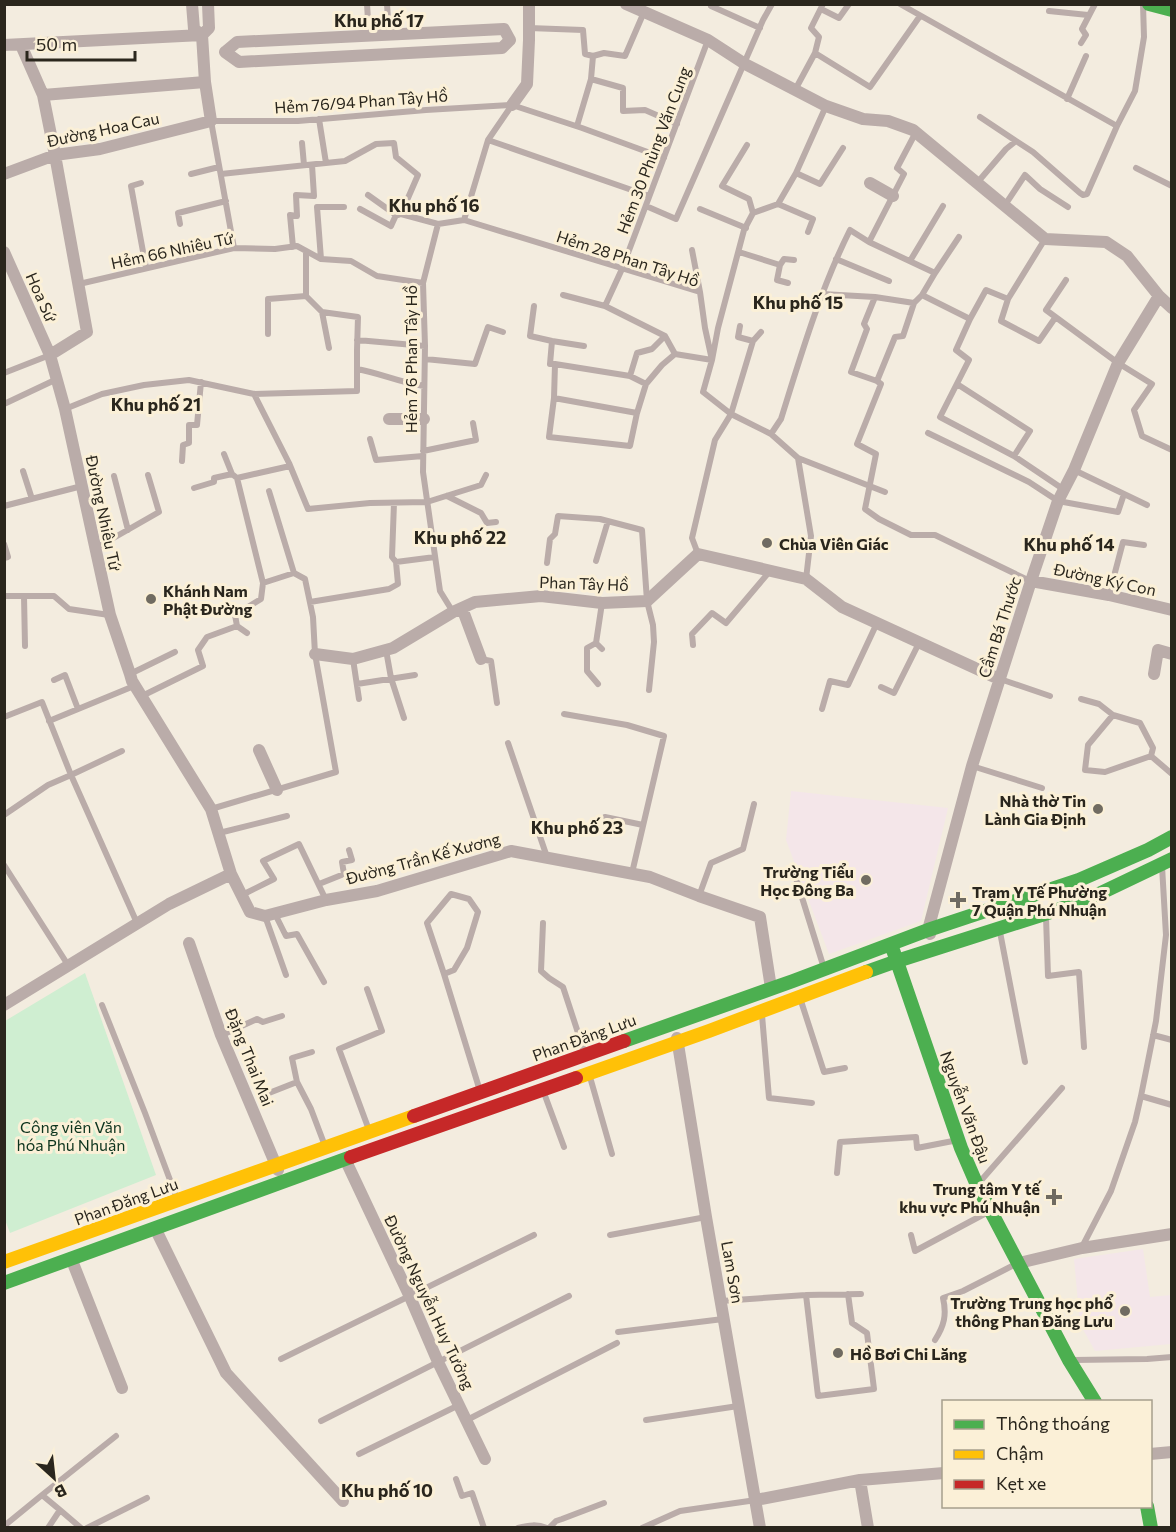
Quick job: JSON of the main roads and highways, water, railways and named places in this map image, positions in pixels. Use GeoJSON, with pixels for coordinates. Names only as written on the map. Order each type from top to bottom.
{"type":"FeatureCollection","features":[{"type":"Feature","properties":{"kind":"main road"},"geometry":{"type":"LineString","coordinates":[[1149,4],[1172,10]]}},
{"type":"Feature","properties":{"kind":"main road","name":"Phan Đăng Lưu"},"geometry":{"type":"LineString","coordinates":[[4,1263],[928,930],[1079,880],[1172,837]]}},
{"type":"Feature","properties":{"kind":"main road"},"geometry":{"type":"LineString","coordinates":[[7,1282],[897,962],[1082,902],[1166,862]]}},
{"type":"Feature","properties":{"kind":"main road","name":"Nguyễn Văn Đậu"},"geometry":{"type":"LineString","coordinates":[[890,944],[977,1185],[1069,1360],[1094,1400]]}},
{"type":"Feature","properties":{"kind":"main road"},"geometry":{"type":"LineString","coordinates":[[1147,1508],[1151,1527]]}},
{"type":"Feature","properties":{"kind":"place","name":"Chùa Viên Giác"},"geometry":{"type":"Point","coordinates":[767,543]}},
{"type":"Feature","properties":{"kind":"place","name":"Khánh Nam Phật Đường"},"geometry":{"type":"Point","coordinates":[151,599]}},
{"type":"Feature","properties":{"kind":"place","name":"Nhà thờ Tin Lành Gia Định"},"geometry":{"type":"Point","coordinates":[1098,809]}},
{"type":"Feature","properties":{"kind":"place","name":"Trường Tiểu Học Đông Ba"},"geometry":{"type":"Point","coordinates":[866,880]}},
{"type":"Feature","properties":{"kind":"place","name":"Trạm Y Tế Phường 7 Quận Phú Nhuận"},"geometry":{"type":"Point","coordinates":[958,900]}},
{"type":"Feature","properties":{"kind":"place","name":"Trung tâm Y tế khu vực Phú Nhuận"},"geometry":{"type":"Point","coordinates":[1054,1197]}},
{"type":"Feature","properties":{"kind":"place","name":"Trường Trung học phổ thông Phan Đăng Lưu"},"geometry":{"type":"Point","coordinates":[1125,1311]}},
{"type":"Feature","properties":{"kind":"place","name":"Hồ Bơi Chi Lăng"},"geometry":{"type":"Point","coordinates":[838,1353]}},
{"type":"Feature","properties":{"kind":"district","name":"Khu phố 17"},"geometry":{"type":"Point","coordinates":[379,20]}},
{"type":"Feature","properties":{"kind":"district","name":"Khu phố 16"},"geometry":{"type":"Point","coordinates":[434,205]}},
{"type":"Feature","properties":{"kind":"district","name":"Khu phố 15"},"geometry":{"type":"Point","coordinates":[798,302]}},
{"type":"Feature","properties":{"kind":"district","name":"Khu phố 21"},"geometry":{"type":"Point","coordinates":[156,404]}},
{"type":"Feature","properties":{"kind":"district","name":"Khu phố 22"},"geometry":{"type":"Point","coordinates":[460,537]}},
{"type":"Feature","properties":{"kind":"district","name":"Khu phố 14"},"geometry":{"type":"Point","coordinates":[1069,544]}},
{"type":"Feature","properties":{"kind":"district","name":"Khu phố 23"},"geometry":{"type":"Point","coordinates":[577,827]}},
{"type":"Feature","properties":{"kind":"district","name":"Khu phố 10"},"geometry":{"type":"Point","coordinates":[387,1490]}},
{"type":"Feature","properties":{"kind":"park label","name":"Công viên Văn hóa Phú Nhuận"},"geometry":{"type":"Point","coordinates":[71,1135]}}]}
